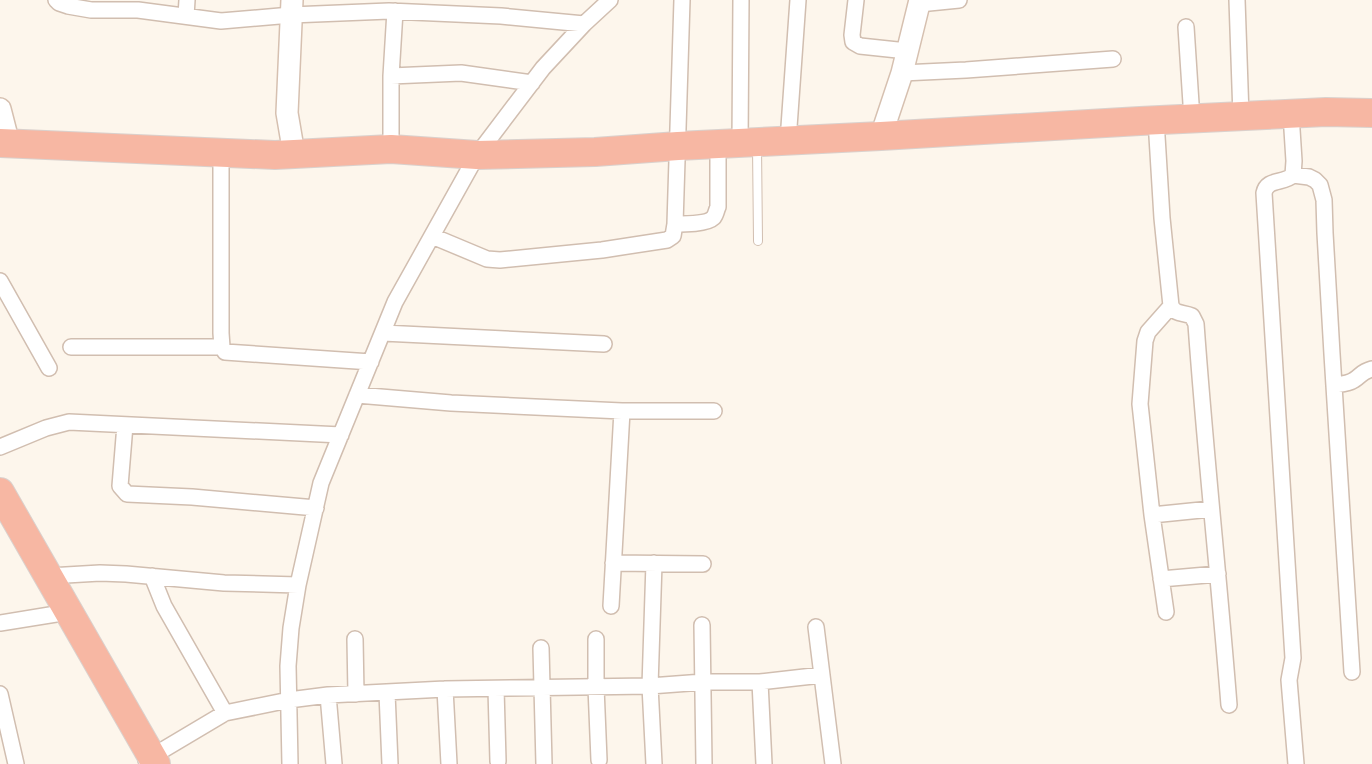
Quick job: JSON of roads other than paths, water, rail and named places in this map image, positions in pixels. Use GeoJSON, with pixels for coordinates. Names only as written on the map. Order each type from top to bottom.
{"type":"FeatureCollection","features":[{"type":"Feature","properties":{"kind":"highway"},"geometry":{"type":"LineString","coordinates":[[4,143],[294,154],[391,149],[477,155],[595,152],[1156,120],[1291,114],[1372,113]]}},
{"type":"Feature","properties":{"kind":"highway"},"geometry":{"type":"LineString","coordinates":[[0,492],[49,576],[61,612]]}},
{"type":"Feature","properties":{"kind":"highway"},"geometry":{"type":"LineString","coordinates":[[0,514],[61,612],[147,762]]}},
{"type":"Feature","properties":{"kind":"street"},"geometry":{"type":"LineString","coordinates":[[56,0],[68,6],[138,5],[186,16],[222,21],[292,8],[501,16],[584,24]]}},
{"type":"Feature","properties":{"kind":"street"},"geometry":{"type":"LineString","coordinates":[[186,16],[187,0]]}},
{"type":"Feature","properties":{"kind":"street"},"geometry":{"type":"LineString","coordinates":[[290,764],[288,666],[298,585],[321,483],[382,333],[395,302],[477,155],[543,68],[584,24],[610,0]]}},
{"type":"Feature","properties":{"kind":"street"},"geometry":{"type":"LineString","coordinates":[[432,236],[488,259],[510,260],[602,250],[667,240],[673,236],[678,146],[682,0]]}},
{"type":"Feature","properties":{"kind":"street"},"geometry":{"type":"LineString","coordinates":[[675,224],[712,220],[718,207],[738,143],[740,0]]}},
{"type":"Feature","properties":{"kind":"street"},"geometry":{"type":"LineString","coordinates":[[788,141],[798,0]]}},
{"type":"Feature","properties":{"kind":"street"},"geometry":{"type":"LineString","coordinates":[[856,0],[853,42],[860,46],[907,51]]}},
{"type":"Feature","properties":{"kind":"street"},"geometry":{"type":"LineString","coordinates":[[881,136],[902,73],[920,2],[959,0]]}},
{"type":"Feature","properties":{"kind":"street"},"geometry":{"type":"LineString","coordinates":[[1237,0],[1242,116]]}},
{"type":"Feature","properties":{"kind":"street"},"geometry":{"type":"LineString","coordinates":[[292,8],[287,113],[294,154]]}},
{"type":"Feature","properties":{"kind":"street"},"geometry":{"type":"LineString","coordinates":[[391,149],[391,76],[395,11]]}},
{"type":"Feature","properties":{"kind":"street"},"geometry":{"type":"LineString","coordinates":[[1186,27],[1192,119]]}},
{"type":"Feature","properties":{"kind":"street"},"geometry":{"type":"LineString","coordinates":[[902,73],[1112,59]]}},
{"type":"Feature","properties":{"kind":"street"},"geometry":{"type":"LineString","coordinates":[[391,76],[461,74],[532,83]]}},
{"type":"Feature","properties":{"kind":"street"},"geometry":{"type":"LineString","coordinates":[[0,109],[4,143]]}},
{"type":"Feature","properties":{"kind":"street"},"geometry":{"type":"LineString","coordinates":[[1291,114],[1293,175]]}},
{"type":"Feature","properties":{"kind":"street"},"geometry":{"type":"LineString","coordinates":[[1156,120],[1163,227],[1171,306],[1178,313],[1192,316],[1196,324],[1205,449],[1229,705]]}},
{"type":"Feature","properties":{"kind":"street"},"geometry":{"type":"LineString","coordinates":[[221,152],[222,347],[225,352],[371,362]]}},
{"type":"Feature","properties":{"kind":"street"},"geometry":{"type":"LineString","coordinates":[[1296,764],[1289,680],[1293,658],[1264,192],[1268,184],[1287,179],[1293,175],[1316,180],[1323,191],[1352,672]]}},
{"type":"Feature","properties":{"kind":"street"},"geometry":{"type":"LineString","coordinates":[[0,280],[49,368]]}},
{"type":"Feature","properties":{"kind":"street"},"geometry":{"type":"LineString","coordinates":[[1166,612],[1152,515],[1140,404],[1144,341],[1148,332],[1171,306]]}},
{"type":"Feature","properties":{"kind":"street"},"geometry":{"type":"LineString","coordinates":[[382,333],[604,344]]}},
{"type":"Feature","properties":{"kind":"street"},"geometry":{"type":"LineString","coordinates":[[72,347],[222,347]]}},
{"type":"Feature","properties":{"kind":"street"},"geometry":{"type":"LineString","coordinates":[[1334,385],[1355,380],[1360,374],[1372,369]]}},
{"type":"Feature","properties":{"kind":"street"},"geometry":{"type":"LineString","coordinates":[[357,395],[451,403],[622,411],[714,411]]}},
{"type":"Feature","properties":{"kind":"street"},"geometry":{"type":"LineString","coordinates":[[610,606],[622,411]]}},
{"type":"Feature","properties":{"kind":"street"},"geometry":{"type":"LineString","coordinates":[[0,447],[46,428],[69,422],[340,434]]}},
{"type":"Feature","properties":{"kind":"street"},"geometry":{"type":"LineString","coordinates":[[125,425],[120,486],[127,494],[192,497],[316,508]]}},
{"type":"Feature","properties":{"kind":"street"},"geometry":{"type":"LineString","coordinates":[[1152,515],[1211,509]]}},
{"type":"Feature","properties":{"kind":"street"},"geometry":{"type":"LineString","coordinates":[[613,563],[702,564]]}},
{"type":"Feature","properties":{"kind":"street"},"geometry":{"type":"LineString","coordinates":[[654,563],[650,686],[654,764]]}},
{"type":"Feature","properties":{"kind":"street"},"geometry":{"type":"LineString","coordinates":[[49,576],[100,573],[224,583],[298,585]]}},
{"type":"Feature","properties":{"kind":"street"},"geometry":{"type":"LineString","coordinates":[[1161,579],[1218,574]]}},
{"type":"Feature","properties":{"kind":"street"},"geometry":{"type":"LineString","coordinates":[[152,576],[164,606],[225,713]]}},
{"type":"Feature","properties":{"kind":"street"},"geometry":{"type":"LineString","coordinates":[[0,622],[61,612]]}},
{"type":"Feature","properties":{"kind":"street"},"geometry":{"type":"LineString","coordinates":[[702,625],[704,764]]}},
{"type":"Feature","properties":{"kind":"street"},"geometry":{"type":"LineString","coordinates":[[816,627],[832,764]]}},
{"type":"Feature","properties":{"kind":"street"},"geometry":{"type":"LineString","coordinates":[[354,639],[356,694]]}},
{"type":"Feature","properties":{"kind":"street"},"geometry":{"type":"LineString","coordinates":[[596,639],[599,760]]}},
{"type":"Feature","properties":{"kind":"street"},"geometry":{"type":"LineString","coordinates":[[541,648],[544,764]]}},
{"type":"Feature","properties":{"kind":"street"},"geometry":{"type":"LineString","coordinates":[[147,762],[225,713],[289,700],[328,695],[445,689],[650,686],[703,682],[760,682],[822,675]]}},
{"type":"Feature","properties":{"kind":"street"},"geometry":{"type":"LineString","coordinates":[[760,682],[764,764]]}},
{"type":"Feature","properties":{"kind":"street"},"geometry":{"type":"LineString","coordinates":[[496,688],[498,761]]}},
{"type":"Feature","properties":{"kind":"street"},"geometry":{"type":"LineString","coordinates":[[445,689],[449,764]]}},
{"type":"Feature","properties":{"kind":"street"},"geometry":{"type":"LineString","coordinates":[[387,693],[390,764]]}},
{"type":"Feature","properties":{"kind":"street"},"geometry":{"type":"LineString","coordinates":[[0,694],[16,764]]}},
{"type":"Feature","properties":{"kind":"street"},"geometry":{"type":"LineString","coordinates":[[328,695],[334,764]]}},
{"type":"Feature","properties":{"kind":"lane"},"geometry":{"type":"LineString","coordinates":[[738,143],[758,241]]}}]}
